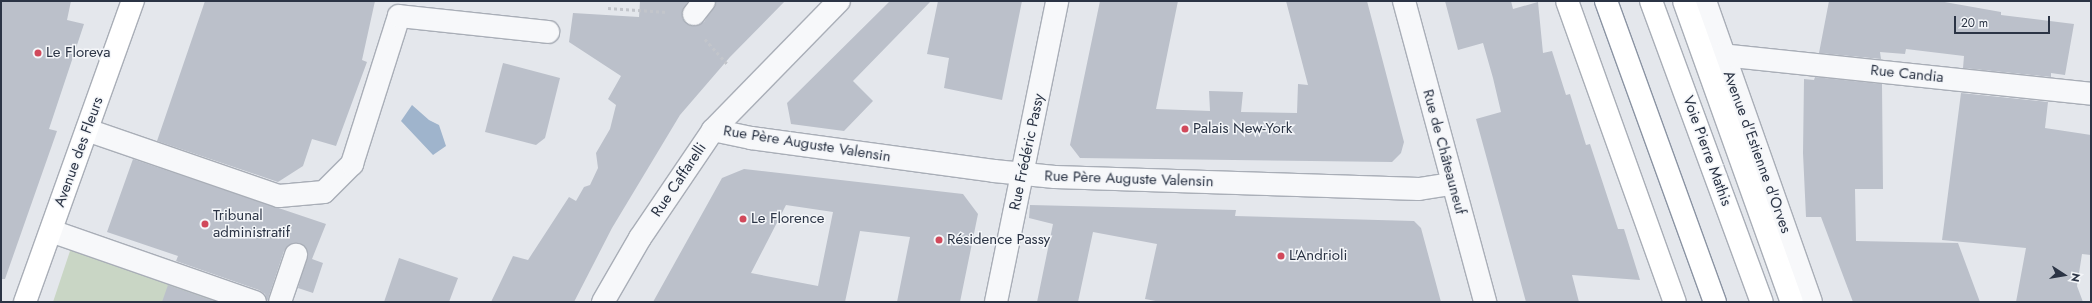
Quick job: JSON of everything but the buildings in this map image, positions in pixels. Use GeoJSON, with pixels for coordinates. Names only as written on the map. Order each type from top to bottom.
{"type":"FeatureCollection","features":[{"type":"Feature","properties":{"kind":"main road","name":"Avenue des Fleurs"},"geometry":{"type":"LineString","coordinates":[[25,302],[133,1]]}},
{"type":"Feature","properties":{"kind":"main road"},"geometry":{"type":"LineString","coordinates":[[1567,1],[1675,302]]}},
{"type":"Feature","properties":{"kind":"main road"},"geometry":{"type":"LineString","coordinates":[[1606,1],[1715,302]]}},
{"type":"Feature","properties":{"kind":"main road","name":"Voie Pierre Mathis"},"geometry":{"type":"LineString","coordinates":[[1651,1],[1762,302]]}},
{"type":"Feature","properties":{"kind":"main road"},"geometry":{"type":"LineString","coordinates":[[1684,1],[1792,302]]}},
{"type":"Feature","properties":{"kind":"street","name":"Rue Caffarelli"},"geometry":{"type":"LineString","coordinates":[[603,302],[640,238],[713,130],[839,1]]}},
{"type":"Feature","properties":{"kind":"street","name":"Rue Frédéric Passy"},"geometry":{"type":"LineString","coordinates":[[996,302],[1057,1]]}},
{"type":"Feature","properties":{"kind":"street","name":"Rue de Châteauneuf"},"geometry":{"type":"LineString","coordinates":[[1404,1],[1452,184],[1485,302]]}},
{"type":"Feature","properties":{"kind":"street","name":"Avenue d'Estienne d'Orves"},"geometry":{"type":"LineString","coordinates":[[1705,1],[1722,55],[1811,302]]}},
{"type":"Feature","properties":{"kind":"street"},"geometry":{"type":"LineString","coordinates":[[87,130],[279,196],[324,192],[352,164],[399,16],[548,32]]}},
{"type":"Feature","properties":{"kind":"street","name":"Rue Candia"},"geometry":{"type":"LineString","coordinates":[[1722,55],[2091,94]]}},
{"type":"Feature","properties":{"kind":"street","name":"Rue Père Auguste Valensin"},"geometry":{"type":"LineString","coordinates":[[713,130],[751,138],[1022,174],[1419,189],[1452,184]]}},
{"type":"Feature","properties":{"kind":"street"},"geometry":{"type":"LineString","coordinates":[[51,231],[255,302]]}},
{"type":"Feature","properties":{"kind":"street"},"geometry":{"type":"LineString","coordinates":[[280,302],[296,255]]}},
{"type":"Feature","properties":{"kind":"path"},"geometry":{"type":"LineString","coordinates":[[608,8],[699,16],[729,66]]}},
{"type":"Feature","properties":{"kind":"green space"},"geometry":{"type":"Polygon","coordinates":[[[71,248],[225,302],[53,302],[71,248]]]}},
{"type":"Feature","properties":{"kind":"water"},"geometry":{"type":"Polygon","coordinates":[[[412,105],[429,120],[439,125],[446,146],[433,155],[401,121],[412,105]]]}},
{"type":"Feature","properties":{"kind":"place","name":"Le Floreva"},"geometry":{"type":"Point","coordinates":[38,53]}},
{"type":"Feature","properties":{"kind":"place","name":"Palais New-York"},"geometry":{"type":"Point","coordinates":[1185,129]}},
{"type":"Feature","properties":{"kind":"place","name":"Le Florence"},"geometry":{"type":"Point","coordinates":[743,219]}},
{"type":"Feature","properties":{"kind":"place","name":"Tribunal administratif"},"geometry":{"type":"Point","coordinates":[205,224]}},
{"type":"Feature","properties":{"kind":"place","name":"Résidence Passy"},"geometry":{"type":"Point","coordinates":[939,240]}},
{"type":"Feature","properties":{"kind":"place","name":"L'Andrioli"},"geometry":{"type":"Point","coordinates":[1281,256]}}]}
